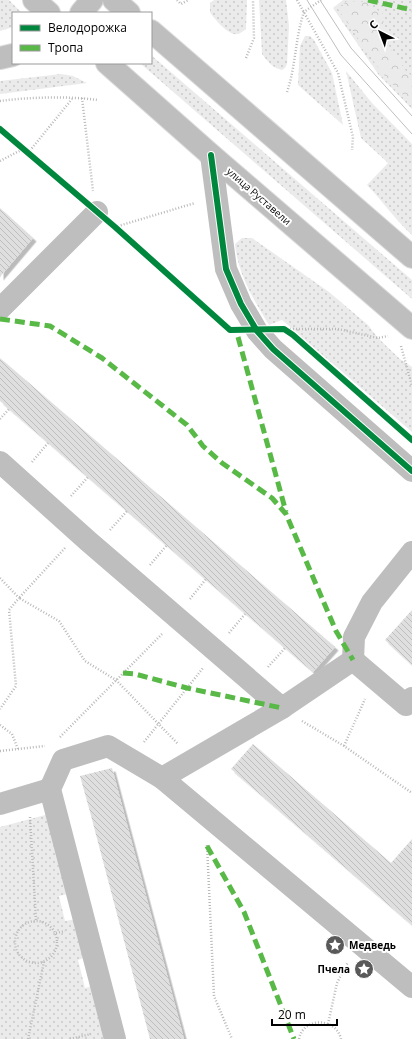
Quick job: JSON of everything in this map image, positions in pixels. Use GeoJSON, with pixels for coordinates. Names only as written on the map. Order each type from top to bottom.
{"type":"FeatureCollection","features":[{"type":"Feature","properties":{"kind":"main road"},"geometry":{"type":"LineString","coordinates":[[34,0],[48,12]]}},
{"type":"Feature","properties":{"kind":"main road"},"geometry":{"type":"LineString","coordinates":[[82,12],[92,0]]}},
{"type":"Feature","properties":{"kind":"main road"},"geometry":{"type":"LineString","coordinates":[[114,0],[129,12]]}},
{"type":"Feature","properties":{"kind":"main road"},"geometry":{"type":"LineString","coordinates":[[152,32],[412,257]]}},
{"type":"Feature","properties":{"kind":"main road"},"geometry":{"type":"LineString","coordinates":[[0,58],[12,55]]}},
{"type":"Feature","properties":{"kind":"main road","name":"улица Руставели"},"geometry":{"type":"LineString","coordinates":[[108,64],[211,156],[406,336]]}},
{"type":"Feature","properties":{"kind":"main road"},"geometry":{"type":"LineString","coordinates":[[211,156],[226,269],[241,304],[257,331],[273,349],[412,472]]}},
{"type":"Feature","properties":{"kind":"main road"},"geometry":{"type":"LineString","coordinates":[[0,309],[96,212]]}},
{"type":"Feature","properties":{"kind":"main road"},"geometry":{"type":"LineString","coordinates":[[0,462],[79,533],[282,708]]}},
{"type":"Feature","properties":{"kind":"main road"},"geometry":{"type":"LineString","coordinates":[[353,660],[354,637],[372,602],[412,552]]}},
{"type":"Feature","properties":{"kind":"main road"},"geometry":{"type":"LineString","coordinates":[[353,660],[406,705],[412,698]]}},
{"type":"Feature","properties":{"kind":"main road"},"geometry":{"type":"LineString","coordinates":[[162,778],[282,708],[353,660]]}},
{"type":"Feature","properties":{"kind":"main road"},"geometry":{"type":"LineString","coordinates":[[115,1039],[39,792],[57,753],[108,746],[162,778],[412,987]]}},
{"type":"Feature","properties":{"kind":"main road"},"geometry":{"type":"LineString","coordinates":[[0,804],[39,792]]}},
{"type":"Feature","properties":{"kind":"path"},"geometry":{"type":"LineString","coordinates":[[177,0],[181,4],[188,0]]}},
{"type":"Feature","properties":{"kind":"path"},"geometry":{"type":"LineString","coordinates":[[246,58],[254,38],[253,0]]}},
{"type":"Feature","properties":{"kind":"path"},"geometry":{"type":"LineString","coordinates":[[297,0],[338,73],[353,137],[352,150]]}},
{"type":"Feature","properties":{"kind":"path"},"geometry":{"type":"LineString","coordinates":[[287,92],[292,77],[297,35],[304,12],[321,0]]}},
{"type":"Feature","properties":{"kind":"path"},"geometry":{"type":"LineString","coordinates":[[0,101],[18,98],[82,98],[98,100]]}},
{"type":"Feature","properties":{"kind":"path"},"geometry":{"type":"LineString","coordinates":[[82,98],[96,212]]}},
{"type":"Feature","properties":{"kind":"path"},"geometry":{"type":"LineString","coordinates":[[28,153],[73,99]]}},
{"type":"Feature","properties":{"kind":"path"},"geometry":{"type":"LineString","coordinates":[[0,129],[115,227],[230,330],[257,331],[338,329],[378,338],[390,335]]}},
{"type":"Feature","properties":{"kind":"path"},"geometry":{"type":"LineString","coordinates":[[0,161],[23,149]]}},
{"type":"Feature","properties":{"kind":"path"},"geometry":{"type":"LineString","coordinates":[[115,227],[198,203]]}},
{"type":"Feature","properties":{"kind":"path"},"geometry":{"type":"LineString","coordinates":[[284,330],[293,335]]}},
{"type":"Feature","properties":{"kind":"path"},"geometry":{"type":"LineString","coordinates":[[406,336],[412,386]]}},
{"type":"Feature","properties":{"kind":"path"},"geometry":{"type":"LineString","coordinates":[[0,419],[9,409]]}},
{"type":"Feature","properties":{"kind":"path"},"geometry":{"type":"LineString","coordinates":[[96,547],[127,511]]}},
{"type":"Feature","properties":{"kind":"path"},"geometry":{"type":"LineString","coordinates":[[0,709],[16,686],[9,610],[79,533]]}},
{"type":"Feature","properties":{"kind":"path"},"geometry":{"type":"LineString","coordinates":[[136,582],[167,545]]}},
{"type":"Feature","properties":{"kind":"path"},"geometry":{"type":"LineString","coordinates":[[0,578],[19,598],[59,621],[85,661],[116,680],[194,760]]}},
{"type":"Feature","properties":{"kind":"path"},"geometry":{"type":"LineString","coordinates":[[0,751],[18,749],[57,753],[116,680],[177,617],[206,579]]}},
{"type":"Feature","properties":{"kind":"path"},"geometry":{"type":"LineString","coordinates":[[130,760],[215,650],[246,614]]}},
{"type":"Feature","properties":{"kind":"path"},"geometry":{"type":"LineString","coordinates":[[344,746],[375,678]]}},
{"type":"Feature","properties":{"kind":"path"},"geometry":{"type":"LineString","coordinates":[[282,708],[344,746],[412,793]]}},
{"type":"Feature","properties":{"kind":"path"},"geometry":{"type":"LineString","coordinates":[[0,725],[12,734],[18,749]]}},
{"type":"Feature","properties":{"kind":"path"},"geometry":{"type":"LineString","coordinates":[[36,920],[39,792]]}},
{"type":"Feature","properties":{"kind":"path"},"geometry":{"type":"LineString","coordinates":[[204,813],[214,996],[232,1039]]}},
{"type":"Feature","properties":{"kind":"path"},"geometry":{"type":"LineString","coordinates":[[36,920],[52,926],[58,942],[56,950],[51,957],[44,962],[36,964],[28,962],[21,957],[16,950],[14,942],[16,933],[21,926],[36,920]]}},
{"type":"Feature","properties":{"kind":"path"},"geometry":{"type":"LineString","coordinates":[[328,1024],[338,983],[358,942]]}},
{"type":"Feature","properties":{"kind":"path"},"geometry":{"type":"LineString","coordinates":[[28,1039],[44,962]]}},
{"type":"Feature","properties":{"kind":"path"},"geometry":{"type":"LineString","coordinates":[[299,1039],[304,1028],[311,1024],[320,1022],[335,1028],[340,1039]]}},
{"type":"Feature","properties":{"kind":"green space"},"geometry":{"type":"Polygon","coordinates":[[[0,0],[9,0],[21,12],[12,12],[12,27],[0,31],[0,0]]]}},
{"type":"Feature","properties":{"kind":"green space"},"geometry":{"type":"Polygon","coordinates":[[[214,0],[247,0],[246,29],[240,33],[234,34],[217,22],[210,12],[210,3],[214,0]]]}},
{"type":"Feature","properties":{"kind":"green space"},"geometry":{"type":"Polygon","coordinates":[[[259,0],[286,0],[289,26],[287,64],[282,70],[268,62],[262,54],[259,0]]]}},
{"type":"Feature","properties":{"kind":"green space"},"geometry":{"type":"Polygon","coordinates":[[[343,0],[412,0],[412,109],[378,74],[333,8],[343,0]]]}},
{"type":"Feature","properties":{"kind":"green space"},"geometry":{"type":"Polygon","coordinates":[[[347,1],[366,2],[383,14],[385,40],[406,71],[412,76],[412,104],[381,72],[338,9],[347,1]]]}},
{"type":"Feature","properties":{"kind":"green space"},"geometry":{"type":"Polygon","coordinates":[[[305,36],[310,36],[314,40],[332,73],[343,125],[298,85],[300,46],[305,36]]]}},
{"type":"Feature","properties":{"kind":"green space"},"geometry":{"type":"Polygon","coordinates":[[[152,56],[412,280],[412,299],[141,64],[152,64],[152,56]]]}},
{"type":"Feature","properties":{"kind":"green space"},"geometry":{"type":"Polygon","coordinates":[[[346,71],[372,103],[412,144],[412,235],[367,185],[388,163],[361,138],[346,71]]]}},
{"type":"Feature","properties":{"kind":"green space"},"geometry":{"type":"Polygon","coordinates":[[[61,74],[73,76],[87,83],[0,94],[0,81],[61,74]]]}},
{"type":"Feature","properties":{"kind":"green space"},"geometry":{"type":"Polygon","coordinates":[[[242,238],[252,238],[329,292],[368,325],[378,338],[400,359],[412,367],[412,432],[282,320],[269,325],[252,296],[239,266],[235,244],[242,238]]]}},
{"type":"Feature","properties":{"kind":"green space"},"geometry":{"type":"Polygon","coordinates":[[[49,814],[68,894],[59,896],[65,921],[77,919],[86,957],[78,960],[85,988],[93,986],[106,1039],[0,1039],[0,827],[49,814]]]}},
{"type":"Feature","properties":{"kind":"building"},"geometry":{"type":"Polygon","coordinates":[[[0,208],[33,238],[0,277],[0,208]]]}},
{"type":"Feature","properties":{"kind":"building"},"geometry":{"type":"Polygon","coordinates":[[[0,358],[335,647],[313,672],[0,401],[0,358]]]}},
{"type":"Feature","properties":{"kind":"building"},"geometry":{"type":"Polygon","coordinates":[[[412,610],[412,665],[385,640],[412,610]]]}},
{"type":"Feature","properties":{"kind":"building"},"geometry":{"type":"Polygon","coordinates":[[[253,744],[391,863],[412,839],[412,925],[231,769],[253,744]]]}},
{"type":"Feature","properties":{"kind":"building"},"geometry":{"type":"Polygon","coordinates":[[[112,768],[184,1039],[150,1039],[80,776],[112,768]]]}},
{"type":"Feature","properties":{"kind":"tram line"},"geometry":{"type":"LineString","coordinates":[[307,0],[341,55],[412,134]]}},
{"type":"Feature","properties":{"kind":"tram line"},"geometry":{"type":"LineString","coordinates":[[320,0],[351,48],[412,116]]}},
{"type":"Feature","properties":{"kind":"marked path"},"geometry":{"type":"LineString","coordinates":[[368,0],[412,10]]}},
{"type":"Feature","properties":{"kind":"marked path"},"geometry":{"type":"LineString","coordinates":[[0,319],[50,326],[102,358],[187,425],[203,446],[222,463],[272,498],[286,514],[336,631],[353,660]]}},
{"type":"Feature","properties":{"kind":"marked path"},"geometry":{"type":"LineString","coordinates":[[238,337],[286,512]]}},
{"type":"Feature","properties":{"kind":"marked path"},"geometry":{"type":"LineString","coordinates":[[123,673],[135,674],[187,688],[282,708]]}},
{"type":"Feature","properties":{"kind":"marked path"},"geometry":{"type":"LineString","coordinates":[[207,846],[244,912],[294,1039]]}},
{"type":"Feature","properties":{"kind":"cycle path"},"geometry":{"type":"LineString","coordinates":[[0,129],[115,227],[230,330],[284,329],[293,335],[412,440]]}},
{"type":"Feature","properties":{"kind":"cycle path"},"geometry":{"type":"LineString","coordinates":[[211,155],[226,269],[241,304],[257,331],[273,349],[412,471]]}},
{"type":"Feature","properties":{"kind":"place","name":"Медведь"},"geometry":{"type":"Point","coordinates":[335,945]}},
{"type":"Feature","properties":{"kind":"place","name":"Пчела"},"geometry":{"type":"Point","coordinates":[364,969]}}]}
